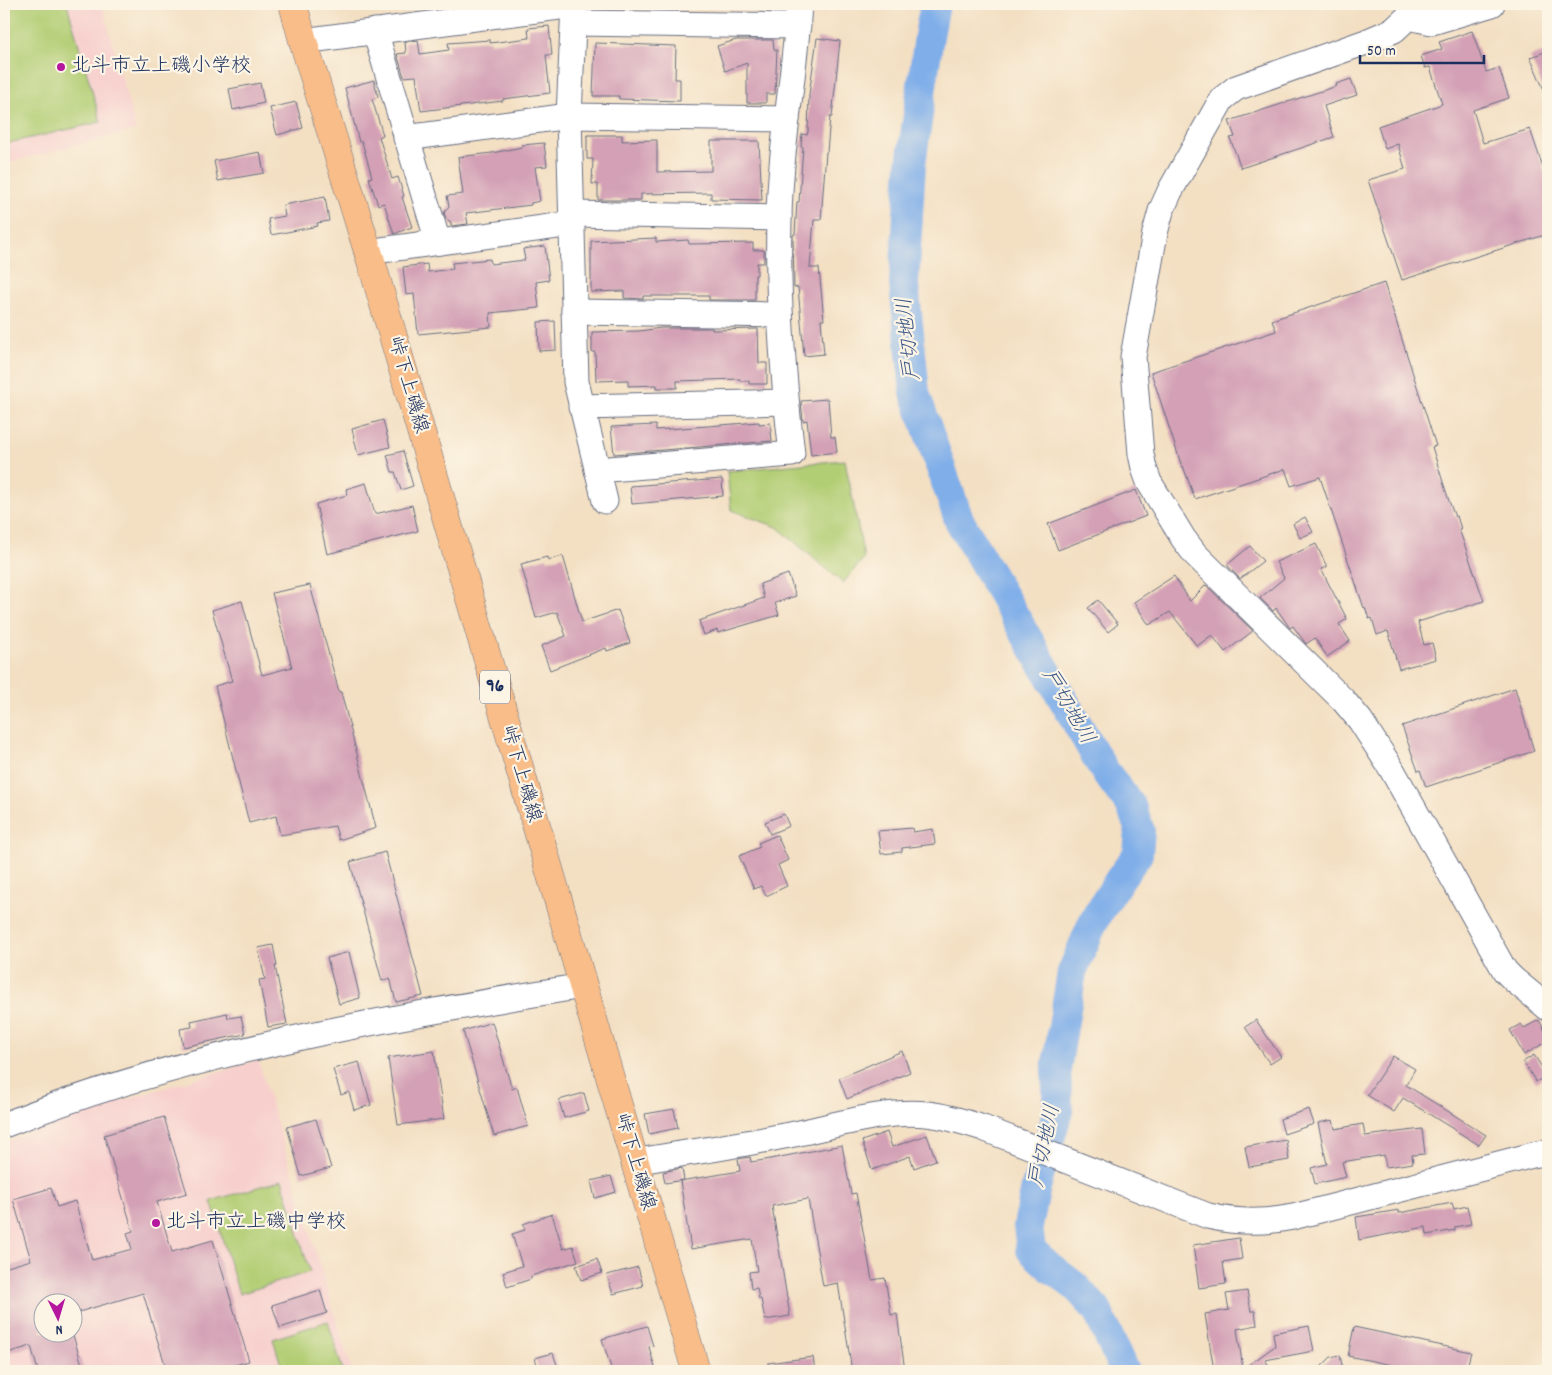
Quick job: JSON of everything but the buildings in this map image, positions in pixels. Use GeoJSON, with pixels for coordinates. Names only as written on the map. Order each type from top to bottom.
{"type":"FeatureCollection","features":[{"type":"Feature","properties":{"kind":"main road","name":"峠下上磯線"},"geometry":{"type":"LineString","coordinates":[[293,4],[368,252],[696,1371]]}},
{"type":"Feature","properties":{"kind":"street"},"geometry":{"type":"LineString","coordinates":[[1492,4],[1432,22],[1413,10],[1394,30],[1366,42],[1236,88],[1222,99],[1170,191],[1161,211],[1133,357],[1141,454],[1149,482],[1183,538],[1195,554],[1343,700],[1360,720],[1391,768],[1505,970],[1514,980],[1548,1008]]}},
{"type":"Feature","properties":{"kind":"street"},"geometry":{"type":"LineString","coordinates":[[303,41],[375,31],[574,11],[799,15],[787,119],[779,218],[780,315],[786,402],[792,454],[597,470]]}},
{"type":"Feature","properties":{"kind":"street"},"geometry":{"type":"LineString","coordinates":[[574,11],[570,116],[576,382],[605,501]]}},
{"type":"Feature","properties":{"kind":"street"},"geometry":{"type":"LineString","coordinates":[[375,31],[438,242]]}},
{"type":"Feature","properties":{"kind":"street"},"geometry":{"type":"LineString","coordinates":[[406,138],[570,116],[787,119]]}},
{"type":"Feature","properties":{"kind":"street"},"geometry":{"type":"LineString","coordinates":[[368,252],[572,219],[779,218]]}},
{"type":"Feature","properties":{"kind":"street"},"geometry":{"type":"LineString","coordinates":[[574,312],[780,315]]}},
{"type":"Feature","properties":{"kind":"street"},"geometry":{"type":"LineString","coordinates":[[581,407],[786,402]]}},
{"type":"Feature","properties":{"kind":"street"},"geometry":{"type":"LineString","coordinates":[[4,1124],[61,1102],[248,1049],[432,1011],[583,986]]}},
{"type":"Feature","properties":{"kind":"street"},"geometry":{"type":"LineString","coordinates":[[634,1162],[783,1136],[893,1114],[927,1114],[958,1120],[1001,1135],[1208,1216],[1227,1221],[1263,1222],[1314,1212],[1548,1152]]}},
{"type":"Feature","properties":{"kind":"shaded area","name":"北斗市立上磯小学校"},"geometry":{"type":"Polygon","coordinates":[[[4,4],[102,4],[136,130],[4,164],[4,4]]]}},
{"type":"Feature","properties":{"kind":"shaded area","name":"北斗市立上磯中学校"},"geometry":{"type":"Polygon","coordinates":[[[258,1060],[352,1371],[4,1371],[4,1143],[97,1108],[258,1060]]]}},
{"type":"Feature","properties":{"kind":"green space","name":"北斗市立上磯小学校"},"geometry":{"type":"Polygon","coordinates":[[[4,4],[67,4],[101,122],[4,144],[4,4]]]}},
{"type":"Feature","properties":{"kind":"green space"},"geometry":{"type":"Polygon","coordinates":[[[845,460],[864,558],[843,583],[777,527],[731,510],[727,471],[845,460]]]}},
{"type":"Feature","properties":{"kind":"green space"},"geometry":{"type":"Polygon","coordinates":[[[282,1180],[310,1272],[239,1294],[211,1201],[282,1180]]]}},
{"type":"Feature","properties":{"kind":"green space"},"geometry":{"type":"Polygon","coordinates":[[[328,1321],[343,1371],[283,1371],[273,1339],[328,1321]]]}},
{"type":"Feature","properties":{"kind":"waterway","name":"戸切地川"},"geometry":{"type":"LineString","coordinates":[[935,4],[911,164],[904,284],[915,393],[959,520],[1104,770],[1131,806],[1140,831],[1138,854],[1094,920],[1072,972],[1056,1070],[1058,1111],[1036,1187],[1028,1226],[1031,1250],[1076,1287],[1097,1310],[1124,1371]]}},
{"type":"Feature","properties":{"kind":"place","name":"北斗市立上磯小学校"},"geometry":{"type":"Point","coordinates":[61,67]}},
{"type":"Feature","properties":{"kind":"place","name":"北斗市立上磯中学校"},"geometry":{"type":"Point","coordinates":[156,1223]}}]}
